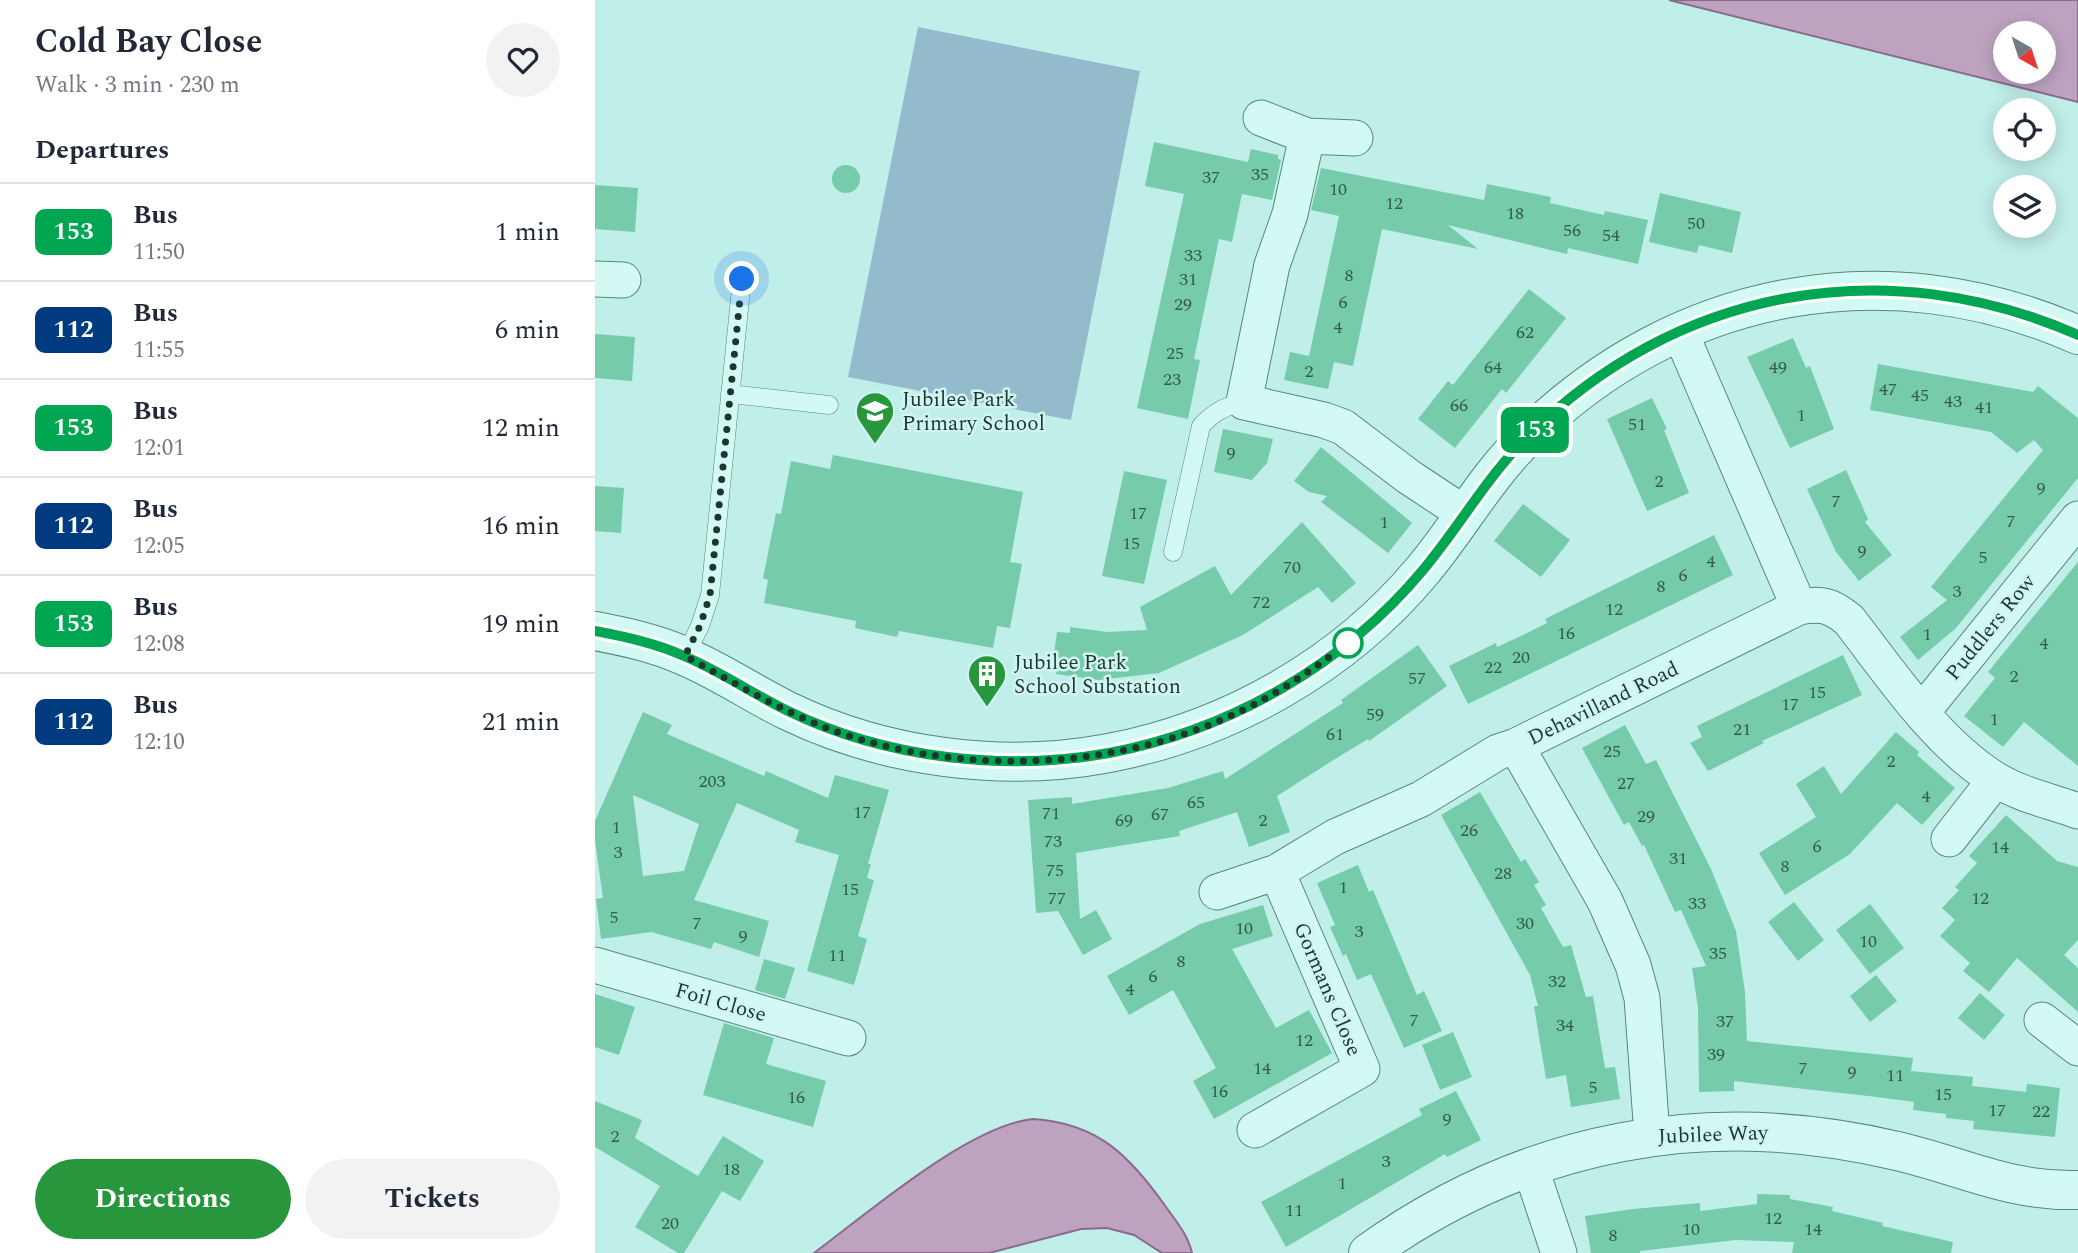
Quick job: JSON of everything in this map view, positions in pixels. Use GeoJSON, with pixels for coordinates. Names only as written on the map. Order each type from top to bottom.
{"type":"FeatureCollection","features":[{"type":"Feature","properties":{"kind":"street"},"geometry":{"type":"LineString","coordinates":[[1261,118],[1307,136],[1355,138]]}},
{"type":"Feature","properties":{"kind":"street"},"geometry":{"type":"LineString","coordinates":[[1307,136],[1290,214],[1272,265],[1244,402],[1324,420],[1343,427],[1409,477],[1465,514]]}},
{"type":"Feature","properties":{"kind":"street"},"geometry":{"type":"LineString","coordinates":[[595,631],[634,638],[685,656],[791,713],[878,743],[969,759],[1062,759],[1107,753],[1197,729],[1240,711],[1320,665],[1391,605],[1422,571],[1492,476],[1523,440],[1558,407],[1626,359],[1680,332],[1754,305],[1816,294],[1879,289],[1962,298],[2005,308],[2078,335]]}},
{"type":"Feature","properties":{"kind":"street"},"geometry":{"type":"LineString","coordinates":[[1680,332],[1799,607],[1817,604],[1836,609],[1849,620],[1922,712],[1961,753],[1995,780],[2078,811]]}},
{"type":"Feature","properties":{"kind":"street","name":"Puddlers Row"},"geometry":{"type":"LineString","coordinates":[[1922,712],[2072,539]]}},
{"type":"Feature","properties":{"kind":"street","name":"Dehavilland Road"},"geometry":{"type":"LineString","coordinates":[[1652,1135],[1642,998],[1633,965],[1605,901],[1516,746],[1799,607]]}},
{"type":"Feature","properties":{"kind":"street"},"geometry":{"type":"LineString","coordinates":[[1217,892],[1277,872],[1335,837],[1421,799],[1498,752],[1516,746]]}},
{"type":"Feature","properties":{"kind":"street"},"geometry":{"type":"LineString","coordinates":[[1949,839],[1995,780]]}},
{"type":"Feature","properties":{"kind":"street","name":"Gormans Close"},"geometry":{"type":"LineString","coordinates":[[1255,1130],[1363,1069],[1277,872]]}},
{"type":"Feature","properties":{"kind":"street","name":"Foil Close"},"geometry":{"type":"LineString","coordinates":[[595,965],[848,1038]]}},
{"type":"Feature","properties":{"kind":"street"},"geometry":{"type":"LineString","coordinates":[[2042,1020],[2078,1048]]}},
{"type":"Feature","properties":{"kind":"street","name":"Jubilee Way"},"geometry":{"type":"LineString","coordinates":[[1368,1253],[1433,1210],[1480,1186],[1530,1166],[1588,1149],[1652,1135],[1748,1131],[1797,1134],[1900,1151],[1979,1177],[2020,1186],[2078,1191]]}},
{"type":"Feature","properties":{"kind":"street"},"geometry":{"type":"LineString","coordinates":[[1530,1166],[1559,1253]]}},
{"type":"Feature","properties":{"kind":"lane"},"geometry":{"type":"LineString","coordinates":[[685,656],[700,626],[710,595],[742,279]]}},
{"type":"Feature","properties":{"kind":"lane"},"geometry":{"type":"LineString","coordinates":[[730,394],[829,405]]}},
{"type":"Feature","properties":{"kind":"lane"},"geometry":{"type":"LineString","coordinates":[[1173,552],[1201,426],[1212,414],[1228,405],[1244,402]]}},
{"type":"Feature","properties":{"kind":"shaded area"},"geometry":{"type":"Polygon","coordinates":[[[1669,0],[2078,0],[2078,102],[2006,84],[2056,84],[2056,21],[1993,21],[1993,81],[1669,0]]]}},
{"type":"Feature","properties":{"kind":"shaded area"},"geometry":{"type":"Polygon","coordinates":[[[918,27],[1140,71],[1071,420],[848,377],[918,27]]]}},
{"type":"Feature","properties":{"kind":"shaded area"},"geometry":{"type":"Polygon","coordinates":[[[1033,1119],[1076,1127],[1110,1145],[1153,1189],[1178,1223],[1192,1253],[1162,1253],[1134,1235],[1107,1228],[1081,1229],[989,1253],[814,1253],[949,1154],[1007,1125],[1033,1119]]]}},
{"type":"Feature","properties":{"kind":"building"},"geometry":{"type":"Polygon","coordinates":[[[1154,142],[1248,162],[1251,149],[1278,155],[1281,160],[1272,200],[1242,194],[1232,242],[1219,239],[1194,359],[1200,360],[1188,419],[1137,408],[1184,194],[1145,186],[1154,142]]]}},
{"type":"Feature","properties":{"kind":"building"},"geometry":{"type":"Polygon","coordinates":[[[846,165],[856,169],[860,179],[856,189],[846,193],[836,189],[832,179],[836,169],[846,165]]]}},
{"type":"Feature","properties":{"kind":"building"},"geometry":{"type":"Polygon","coordinates":[[[1321,168],[1484,200],[1487,184],[1551,197],[1550,203],[1604,215],[1605,211],[1648,220],[1638,264],[1568,248],[1567,254],[1448,225],[1478,249],[1382,229],[1353,366],[1334,362],[1328,389],[1284,380],[1290,352],[1309,356],[1339,216],[1311,210],[1321,168]]]}},
{"type":"Feature","properties":{"kind":"building"},"geometry":{"type":"Polygon","coordinates":[[[595,185],[638,188],[635,232],[595,229],[595,185]]]}},
{"type":"Feature","properties":{"kind":"building"},"geometry":{"type":"Polygon","coordinates":[[[1660,193],[1741,212],[1732,253],[1699,245],[1697,253],[1649,242],[1660,193]]]}},
{"type":"Feature","properties":{"kind":"building"},"geometry":{"type":"Polygon","coordinates":[[[1529,289],[1566,318],[1506,393],[1502,389],[1455,448],[1418,419],[1448,381],[1453,385],[1529,289]]]}},
{"type":"Feature","properties":{"kind":"building"},"geometry":{"type":"Polygon","coordinates":[[[595,334],[635,337],[632,381],[595,378],[595,334]]]}},
{"type":"Feature","properties":{"kind":"building"},"geometry":{"type":"Polygon","coordinates":[[[1793,338],[1806,368],[1810,366],[1834,429],[1790,448],[1747,357],[1793,338]]]}},
{"type":"Feature","properties":{"kind":"building"},"geometry":{"type":"Polygon","coordinates":[[[1878,364],[2033,392],[2038,386],[2078,418],[2078,478],[1956,628],[1918,660],[1900,637],[1947,600],[1931,587],[2043,450],[2034,440],[2017,453],[1991,432],[1870,410],[1878,364]]]}},
{"type":"Feature","properties":{"kind":"building"},"geometry":{"type":"Polygon","coordinates":[[[1652,398],[1667,429],[1664,430],[1689,493],[1647,511],[1607,419],[1652,398]]]}},
{"type":"Feature","properties":{"kind":"building"},"geometry":{"type":"Polygon","coordinates":[[[1223,429],[1273,439],[1267,463],[1252,480],[1214,472],[1223,429]]]}},
{"type":"Feature","properties":{"kind":"building"},"geometry":{"type":"Polygon","coordinates":[[[1321,447],[1412,523],[1388,553],[1321,502],[1327,496],[1309,492],[1294,481],[1321,447]]]}},
{"type":"Feature","properties":{"kind":"building"},"geometry":{"type":"Polygon","coordinates":[[[833,455],[1023,492],[1010,562],[1022,564],[1010,628],[997,626],[993,648],[899,631],[897,637],[855,628],[856,621],[764,603],[768,580],[763,578],[776,513],[781,514],[791,461],[830,469],[833,455]]]}},
{"type":"Feature","properties":{"kind":"building"},"geometry":{"type":"Polygon","coordinates":[[[1846,470],[1868,519],[1865,522],[1892,555],[1859,581],[1836,552],[1807,489],[1846,470]]]}},
{"type":"Feature","properties":{"kind":"building"},"geometry":{"type":"Polygon","coordinates":[[[1124,471],[1167,480],[1144,584],[1102,576],[1124,471]]]}},
{"type":"Feature","properties":{"kind":"building"},"geometry":{"type":"Polygon","coordinates":[[[595,486],[624,488],[621,533],[595,531],[595,486]]]}},
{"type":"Feature","properties":{"kind":"building"},"geometry":{"type":"Polygon","coordinates":[[[1523,504],[1570,540],[1541,577],[1494,541],[1523,504]]]}},
{"type":"Feature","properties":{"kind":"building"},"geometry":{"type":"Polygon","coordinates":[[[1302,522],[1356,583],[1332,603],[1318,587],[1243,635],[1159,673],[1099,680],[1056,674],[1057,669],[1052,669],[1057,632],[1070,633],[1070,627],[1107,632],[1147,630],[1140,607],[1215,566],[1231,595],[1302,522]]]}},
{"type":"Feature","properties":{"kind":"building"},"geometry":{"type":"Polygon","coordinates":[[[1714,535],[1733,575],[1468,704],[1449,666],[1496,643],[1497,647],[1523,635],[1547,623],[1545,619],[1714,535]]]}},
{"type":"Feature","properties":{"kind":"building"},"geometry":{"type":"Polygon","coordinates":[[[2078,562],[2078,766],[2024,722],[2003,747],[1964,716],[1995,678],[1988,672],[2078,562]]]}},
{"type":"Feature","properties":{"kind":"building"},"geometry":{"type":"Polygon","coordinates":[[[1418,645],[1447,686],[1369,741],[1368,739],[1277,796],[1290,832],[1249,847],[1237,812],[1179,831],[1180,836],[1076,853],[1080,919],[1096,910],[1112,939],[1083,955],[1058,911],[1036,913],[1028,800],[1072,797],[1072,804],[1168,788],[1223,771],[1225,779],[1343,703],[1341,700],[1418,645]]]}},
{"type":"Feature","properties":{"kind":"building"},"geometry":{"type":"Polygon","coordinates":[[[1843,655],[1862,695],[1762,741],[1764,743],[1708,771],[1690,743],[1702,737],[1697,726],[1843,655]]]}},
{"type":"Feature","properties":{"kind":"building"},"geometry":{"type":"Polygon","coordinates":[[[643,712],[672,725],[667,734],[764,776],[766,771],[828,798],[835,775],[889,790],[868,864],[871,864],[867,878],[874,880],[858,936],[867,939],[854,985],[807,971],[839,855],[795,842],[799,830],[737,803],[694,900],[769,921],[759,957],[714,942],[711,949],[651,932],[601,939],[596,899],[603,898],[595,821],[643,712]],[[633,795],[643,876],[684,871],[699,824],[633,795]]]}},
{"type":"Feature","properties":{"kind":"building"},"geometry":{"type":"Polygon","coordinates":[[[1625,725],[1646,764],[1656,760],[1711,869],[1736,931],[1745,992],[1747,1041],[1913,1058],[1911,1071],[1973,1077],[1972,1086],[2026,1092],[2027,1084],[2060,1088],[2055,1137],[1973,1129],[1974,1121],[1913,1110],[1914,1102],[1877,1097],[1734,1081],[1734,1091],[1699,1092],[1698,1008],[1692,968],[1706,966],[1681,910],[1675,912],[1644,845],[1642,846],[1629,822],[1624,825],[1582,748],[1625,725]]]}},
{"type":"Feature","properties":{"kind":"building"},"geometry":{"type":"Polygon","coordinates":[[[1896,732],[1919,752],[1917,755],[1955,788],[1922,825],[1897,803],[1850,854],[1785,895],[1759,853],[1816,817],[1796,784],[1824,766],[1841,794],[1896,732]]]}},
{"type":"Feature","properties":{"kind":"building"},"geometry":{"type":"Polygon","coordinates":[[[1480,792],[1521,862],[1525,859],[1539,882],[1534,885],[1546,905],[1541,908],[1563,947],[1571,945],[1586,997],[1593,996],[1605,1068],[1615,1067],[1620,1099],[1571,1107],[1566,1075],[1546,1079],[1534,1006],[1538,1006],[1530,975],[1441,815],[1480,792]]]}},
{"type":"Feature","properties":{"kind":"building"},"geometry":{"type":"Polygon","coordinates":[[[2006,815],[2057,861],[2078,867],[2078,940],[2064,955],[2078,968],[2078,1012],[2017,958],[1989,992],[1963,971],[1970,963],[1940,936],[1955,920],[1942,908],[1959,890],[1955,887],[1977,863],[1969,856],[2006,815]]]}},
{"type":"Feature","properties":{"kind":"building"},"geometry":{"type":"Polygon","coordinates":[[[1358,865],[1369,892],[1373,890],[1417,995],[1424,991],[1442,1031],[1404,1048],[1371,974],[1357,980],[1346,954],[1343,956],[1330,927],[1335,925],[1317,883],[1358,865]]]}},
{"type":"Feature","properties":{"kind":"building"},"geometry":{"type":"Polygon","coordinates":[[[1794,902],[1824,940],[1798,961],[1768,922],[1794,902]]]}},
{"type":"Feature","properties":{"kind":"building"},"geometry":{"type":"Polygon","coordinates":[[[1870,904],[1904,948],[1870,974],[1836,930],[1870,904]]]}},
{"type":"Feature","properties":{"kind":"building"},"geometry":{"type":"Polygon","coordinates":[[[1263,905],[1273,936],[1232,949],[1276,1028],[1309,1010],[1332,1053],[1214,1119],[1193,1081],[1216,1068],[1173,990],[1129,1015],[1107,976],[1200,924],[1263,905]]]}},
{"type":"Feature","properties":{"kind":"building"},"geometry":{"type":"Polygon","coordinates":[[[764,959],[795,968],[785,999],[755,990],[764,959]]]}},
{"type":"Feature","properties":{"kind":"building"},"geometry":{"type":"Polygon","coordinates":[[[1876,975],[1897,1001],[1870,1022],[1850,996],[1876,975]]]}},
{"type":"Feature","properties":{"kind":"building"},"geometry":{"type":"Polygon","coordinates":[[[1980,993],[2005,1015],[1984,1040],[1958,1018],[1980,993]]]}},
{"type":"Feature","properties":{"kind":"building"},"geometry":{"type":"Polygon","coordinates":[[[595,994],[635,1007],[619,1055],[595,1047],[595,994]]]}},
{"type":"Feature","properties":{"kind":"building"},"geometry":{"type":"Polygon","coordinates":[[[724,1023],[774,1038],[766,1064],[826,1081],[813,1127],[703,1095],[724,1023]]]}},
{"type":"Feature","properties":{"kind":"building"},"geometry":{"type":"Polygon","coordinates":[[[1453,1032],[1472,1077],[1440,1090],[1422,1045],[1453,1032]]]}},
{"type":"Feature","properties":{"kind":"building"},"geometry":{"type":"Polygon","coordinates":[[[1456,1091],[1481,1140],[1447,1157],[1445,1154],[1286,1247],[1261,1202],[1422,1115],[1419,1109],[1456,1091]]]}},
{"type":"Feature","properties":{"kind":"building"},"geometry":{"type":"Polygon","coordinates":[[[595,1101],[642,1120],[635,1138],[698,1176],[723,1136],[764,1161],[740,1201],[722,1191],[684,1253],[678,1253],[635,1227],[660,1186],[595,1147],[595,1101]]]}},
{"type":"Feature","properties":{"kind":"building"},"geometry":{"type":"Polygon","coordinates":[[[1757,1194],[1790,1195],[1790,1199],[1833,1207],[1832,1211],[1883,1223],[1882,1226],[1953,1242],[1951,1253],[1792,1253],[1794,1242],[1736,1240],[1640,1253],[1591,1253],[1585,1216],[1700,1203],[1700,1211],[1757,1204],[1757,1194]]]}},
{"type":"Feature","properties":{"kind":"bus line","name":"153"},"geometry":{"type":"LineString","coordinates":[[595,631],[634,638],[685,656],[791,713],[878,743],[969,759],[1062,759],[1107,753],[1153,743],[1197,729],[1240,711],[1320,665],[1391,605],[1422,571],[1492,476],[1523,440],[1558,407],[1596,378],[1637,353],[1680,332],[1754,305],[1837,291],[1879,289],[1962,298],[2005,308],[2078,335]]}},
{"type":"Feature","properties":{"kind":"place","name":"Jubilee Park Primary School"},"geometry":{"type":"Point","coordinates":[875,445]}},
{"type":"Feature","properties":{"kind":"place","name":"Jubilee Park School Substation"},"geometry":{"type":"Point","coordinates":[987,708]}},
{"type":"Feature","properties":{"kind":"route"},"geometry":{"type":"LineString","coordinates":[[742,279],[710,595],[700,626],[685,656],[791,713],[834,730],[923,753],[1015,761],[1107,753],[1153,743],[1197,729],[1280,690],[1320,665],[1357,636],[1348,643]]}}]}
